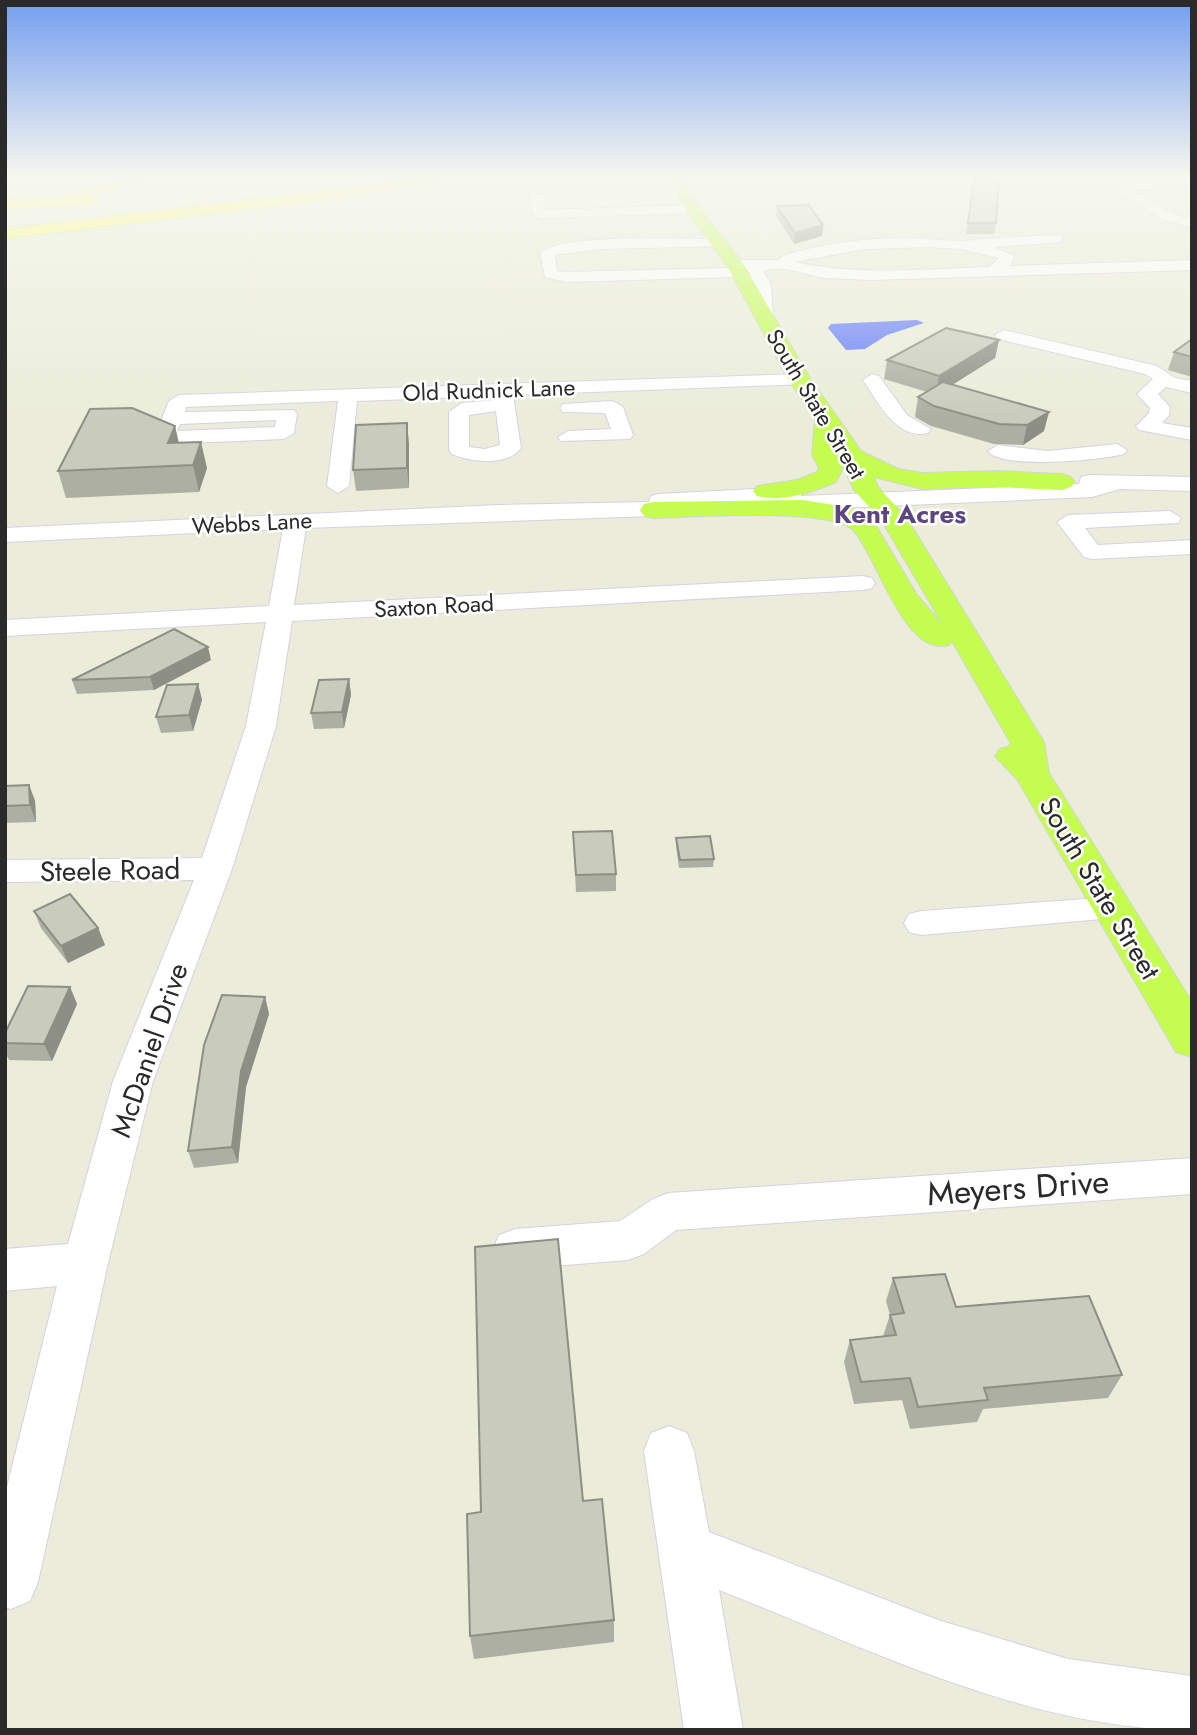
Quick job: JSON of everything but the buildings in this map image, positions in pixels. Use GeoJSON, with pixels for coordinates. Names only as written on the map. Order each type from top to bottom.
{"type":"FeatureCollection","features":[{"type":"Feature","properties":{"kind":"main road","name":"South State Street"},"geometry":{"type":"LineString","coordinates":[[729,258],[800,380],[852,456],[870,497],[893,517],[1027,742],[1031,773]]}},
{"type":"Feature","properties":{"kind":"main road"},"geometry":{"type":"LineString","coordinates":[[653,505],[788,489],[822,481],[831,468],[824,455],[825,416]]}},
{"type":"Feature","properties":{"kind":"main road"},"geometry":{"type":"LineString","coordinates":[[852,456],[883,474],[922,483],[998,480],[1062,482]]}},
{"type":"Feature","properties":{"kind":"main road","name":"South State Street"},"geometry":{"type":"LineString","coordinates":[[870,497],[869,518],[1002,747],[1031,773],[1192,1040]]}},
{"type":"Feature","properties":{"kind":"main road"},"geometry":{"type":"LineString","coordinates":[[653,505],[803,508],[843,514],[863,525],[905,599],[938,639]]}},
{"type":"Feature","properties":{"kind":"street"},"geometry":{"type":"LineString","coordinates":[[548,258],[550,274],[574,277],[665,274],[764,264],[785,264],[823,273],[856,275],[1192,265]]}},
{"type":"Feature","properties":{"kind":"street"},"geometry":{"type":"LineString","coordinates":[[656,258],[665,274]]}},
{"type":"Feature","properties":{"kind":"street"},"geometry":{"type":"LineString","coordinates":[[785,264],[789,258]]}},
{"type":"Feature","properties":{"kind":"street"},"geometry":{"type":"LineString","coordinates":[[981,271],[1001,266],[1009,259],[1026,267],[1059,269]]}},
{"type":"Feature","properties":{"kind":"street"},"geometry":{"type":"LineString","coordinates":[[764,264],[754,269],[762,284],[765,318]]}},
{"type":"Feature","properties":{"kind":"street"},"geometry":{"type":"LineString","coordinates":[[1004,335],[1159,371],[1192,387]]}},
{"type":"Feature","properties":{"kind":"street"},"geometry":{"type":"LineString","coordinates":[[1159,371],[1147,394],[1160,407],[1159,415],[1149,424],[1192,434]]}},
{"type":"Feature","properties":{"kind":"street","name":"Old Rudnick Lane"},"geometry":{"type":"LineString","coordinates":[[175,410],[348,395],[563,398],[800,380]]}},
{"type":"Feature","properties":{"kind":"street"},"geometry":{"type":"LineString","coordinates":[[872,380],[900,419],[920,429]]}},
{"type":"Feature","properties":{"kind":"street"},"geometry":{"type":"LineString","coordinates":[[338,486],[348,395]]}},
{"type":"Feature","properties":{"kind":"street"},"geometry":{"type":"LineString","coordinates":[[1124,396],[1152,398]]}},
{"type":"Feature","properties":{"kind":"street"},"geometry":{"type":"LineString","coordinates":[[563,398],[613,407],[623,435],[569,444],[563,398]]}},
{"type":"Feature","properties":{"kind":"street"},"geometry":{"type":"LineString","coordinates":[[175,410],[288,414],[284,433],[275,433],[270,448],[259,455],[199,455],[194,453],[199,436],[164,438],[175,410]]}},
{"type":"Feature","properties":{"kind":"street"},"geometry":{"type":"LineString","coordinates":[[998,451],[1048,457],[1117,450]]}},
{"type":"Feature","properties":{"kind":"street"},"geometry":{"type":"LineString","coordinates":[[870,497],[1062,482],[1112,485],[1192,484]]}},
{"type":"Feature","properties":{"kind":"street"},"geometry":{"type":"LineString","coordinates":[[1139,484],[1192,541]]}},
{"type":"Feature","properties":{"kind":"street"},"geometry":{"type":"LineString","coordinates":[[870,497],[1092,490],[1112,485]]}},
{"type":"Feature","properties":{"kind":"street","name":"Webbs Lane"},"geometry":{"type":"LineString","coordinates":[[5,535],[870,497]]}},
{"type":"Feature","properties":{"kind":"street"},"geometry":{"type":"LineString","coordinates":[[1170,518],[1068,523],[1092,552],[1192,547]]}},
{"type":"Feature","properties":{"kind":"street","name":"McDaniel Drive"},"geometry":{"type":"LineString","coordinates":[[11,1582],[85,1263],[133,1081],[215,869],[261,726],[296,521]]}},
{"type":"Feature","properties":{"kind":"street","name":"Saxton Road"},"geometry":{"type":"LineString","coordinates":[[5,628],[863,583]]}},
{"type":"Feature","properties":{"kind":"street","name":"Steele Road"},"geometry":{"type":"LineString","coordinates":[[5,872],[94,868],[215,869]]}},
{"type":"Feature","properties":{"kind":"street"},"geometry":{"type":"LineString","coordinates":[[921,923],[1113,909]]}},
{"type":"Feature","properties":{"kind":"street","name":"Meyers Drive"},"geometry":{"type":"LineString","coordinates":[[488,1252],[628,1240],[667,1212],[1192,1176]]}},
{"type":"Feature","properties":{"kind":"street"},"geometry":{"type":"LineString","coordinates":[[5,1270],[85,1263]]}},
{"type":"Feature","properties":{"kind":"street"},"geometry":{"type":"LineString","coordinates":[[669,1451],[714,1730]]}},
{"type":"Feature","properties":{"kind":"street"},"geometry":{"type":"LineString","coordinates":[[684,1549],[964,1656],[1069,1688],[1192,1705]]}},
{"type":"Feature","properties":{"kind":"water"},"geometry":{"type":"Polygon","coordinates":[[[917,320],[924,323],[887,335],[865,349],[846,350],[828,328],[831,324],[917,320]]]}},
{"type":"Feature","properties":{"kind":"district","name":"Kent Acres"},"geometry":{"type":"Point","coordinates":[900,514]}}]}
